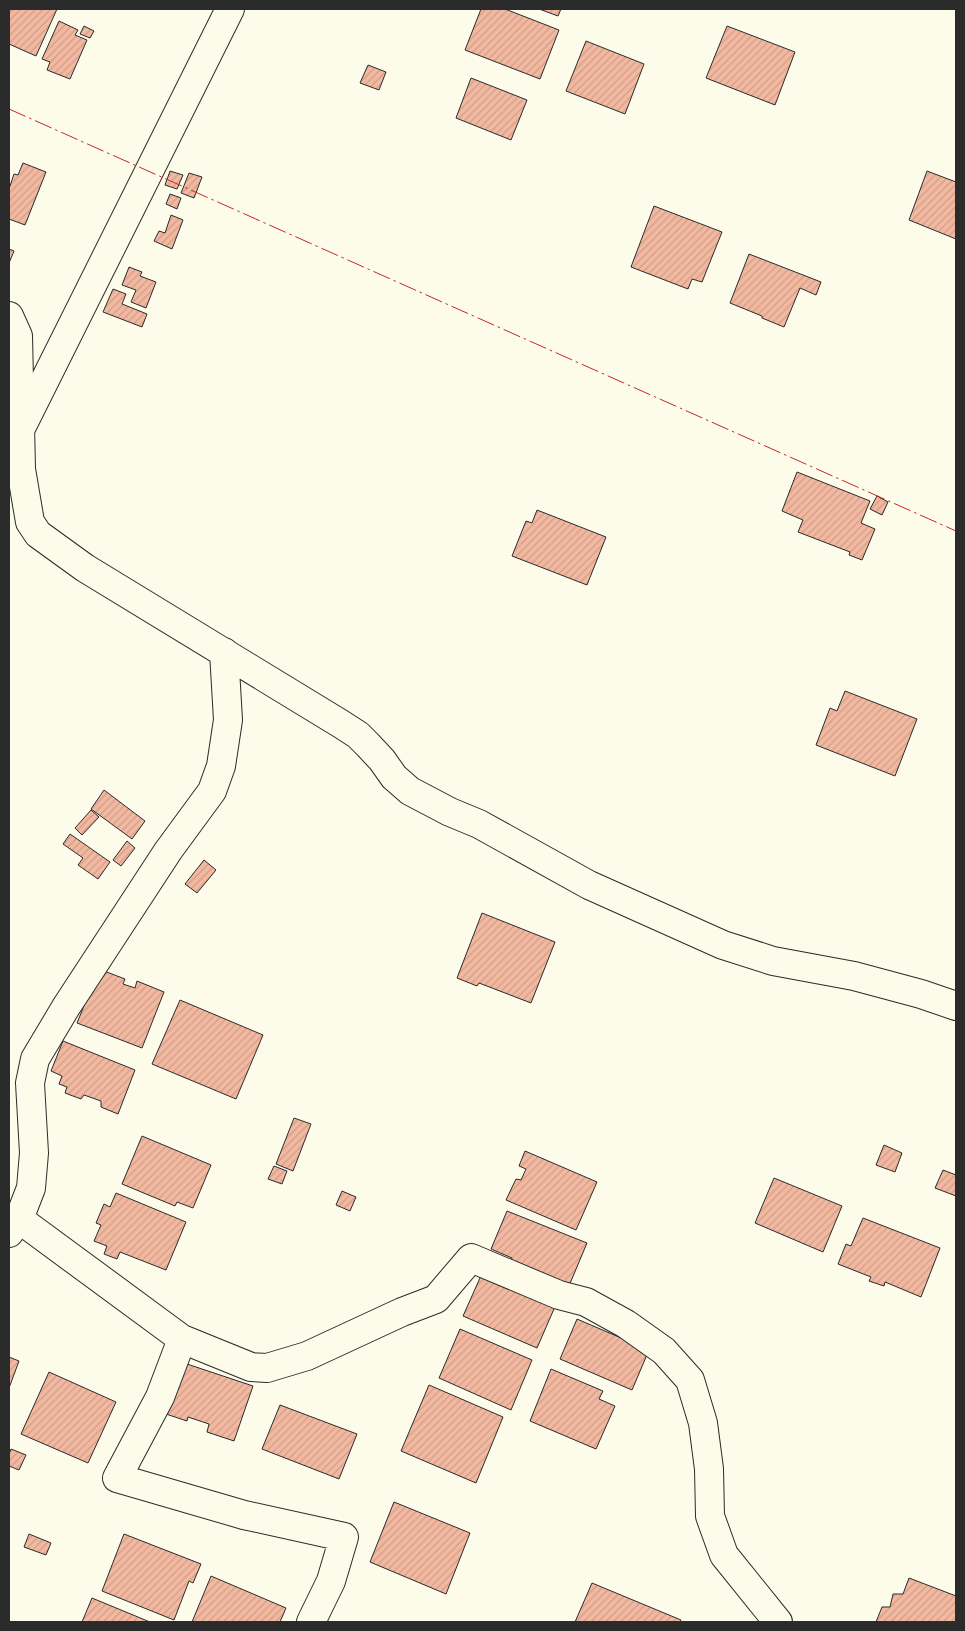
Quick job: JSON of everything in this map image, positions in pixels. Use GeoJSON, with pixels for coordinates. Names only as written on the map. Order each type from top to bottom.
{"type":"FeatureCollection","features":[{"type":"Feature","properties":{"kind":"street"},"geometry":{"type":"LineString","coordinates":[[20,432],[230,9]]}},
{"type":"Feature","properties":{"kind":"street"},"geometry":{"type":"LineString","coordinates":[[9,316],[18,336],[21,469],[30,522],[38,534],[85,568],[358,735],[382,760],[394,776],[410,791],[450,812],[479,824],[589,885],[723,945],[773,961],[854,976],[921,994],[956,1006]]}},
{"type":"Feature","properties":{"kind":"street"},"geometry":{"type":"LineString","coordinates":[[224,652],[228,720],[221,766],[212,791],[168,851],[66,1007],[35,1059],[30,1083],[34,1153],[31,1188],[14,1226],[182,1339],[251,1368],[266,1368],[307,1356],[402,1312],[436,1299],[471,1258],[559,1295],[586,1302],[626,1324],[664,1351],[690,1380],[703,1423],[709,1469],[710,1516],[724,1555],[778,1622]]}},
{"type":"Feature","properties":{"kind":"street"},"geometry":{"type":"LineString","coordinates":[[182,1339],[160,1397],[117,1478],[244,1515],[344,1537],[331,1581],[311,1622]]}},
{"type":"Feature","properties":{"kind":"building"},"geometry":{"type":"Polygon","coordinates":[[[9,9],[57,9],[36,56],[9,44],[9,9]]]}},
{"type":"Feature","properties":{"kind":"building"},"geometry":{"type":"Polygon","coordinates":[[[481,9],[505,9],[559,30],[540,79],[465,50],[481,9]]]}},
{"type":"Feature","properties":{"kind":"building"},"geometry":{"type":"Polygon","coordinates":[[[539,9],[561,9],[558,16],[539,9]]]}},
{"type":"Feature","properties":{"kind":"building"},"geometry":{"type":"Polygon","coordinates":[[[59,21],[78,30],[75,35],[87,40],[70,79],[47,70],[50,62],[42,59],[59,21]]]}},
{"type":"Feature","properties":{"kind":"building"},"geometry":{"type":"Polygon","coordinates":[[[84,26],[94,31],[90,38],[80,34],[84,26]]]}},
{"type":"Feature","properties":{"kind":"building"},"geometry":{"type":"Polygon","coordinates":[[[727,26],[795,52],[775,105],[706,78],[727,26]]]}},
{"type":"Feature","properties":{"kind":"building"},"geometry":{"type":"Polygon","coordinates":[[[586,41],[644,64],[625,114],[566,91],[586,41]]]}},
{"type":"Feature","properties":{"kind":"building"},"geometry":{"type":"Polygon","coordinates":[[[368,65],[386,72],[379,90],[360,83],[368,65]]]}},
{"type":"Feature","properties":{"kind":"building"},"geometry":{"type":"Polygon","coordinates":[[[471,78],[527,100],[511,140],[456,118],[471,78]]]}},
{"type":"Feature","properties":{"kind":"building"},"geometry":{"type":"Polygon","coordinates":[[[23,163],[46,172],[25,225],[9,219],[9,189],[14,174],[18,175],[23,163]]]}},
{"type":"Feature","properties":{"kind":"building"},"geometry":{"type":"Polygon","coordinates":[[[170,171],[183,175],[177,189],[165,185],[170,171]]]}},
{"type":"Feature","properties":{"kind":"building"},"geometry":{"type":"Polygon","coordinates":[[[927,171],[956,182],[956,239],[909,220],[927,171]]]}},
{"type":"Feature","properties":{"kind":"building"},"geometry":{"type":"Polygon","coordinates":[[[189,173],[202,177],[194,198],[181,193],[189,173]]]}},
{"type":"Feature","properties":{"kind":"building"},"geometry":{"type":"Polygon","coordinates":[[[170,194],[181,198],[177,209],[166,204],[170,194]]]}},
{"type":"Feature","properties":{"kind":"building"},"geometry":{"type":"Polygon","coordinates":[[[654,206],[722,232],[702,282],[692,279],[688,289],[631,267],[654,206]]]}},
{"type":"Feature","properties":{"kind":"building"},"geometry":{"type":"Polygon","coordinates":[[[171,215],[183,220],[172,249],[154,241],[159,231],[165,233],[171,215]]]}},
{"type":"Feature","properties":{"kind":"building"},"geometry":{"type":"Polygon","coordinates":[[[9,249],[14,251],[9,263],[9,249]]]}},
{"type":"Feature","properties":{"kind":"building"},"geometry":{"type":"Polygon","coordinates":[[[749,254],[821,282],[816,295],[800,288],[784,327],[730,303],[749,254]]]}},
{"type":"Feature","properties":{"kind":"building"},"geometry":{"type":"Polygon","coordinates":[[[129,267],[142,272],[140,276],[156,282],[146,308],[131,302],[136,290],[122,285],[129,267]]]}},
{"type":"Feature","properties":{"kind":"building"},"geometry":{"type":"Polygon","coordinates":[[[113,289],[126,294],[122,304],[147,314],[142,327],[103,312],[113,289]]]}},
{"type":"Feature","properties":{"kind":"building"},"geometry":{"type":"Polygon","coordinates":[[[797,472],[870,501],[861,523],[875,529],[862,560],[849,555],[850,552],[798,532],[803,520],[782,511],[797,472]]]}},
{"type":"Feature","properties":{"kind":"building"},"geometry":{"type":"Polygon","coordinates":[[[877,496],[888,502],[882,515],[870,509],[877,496]]]}},
{"type":"Feature","properties":{"kind":"building"},"geometry":{"type":"Polygon","coordinates":[[[537,510],[606,537],[587,585],[512,556],[526,521],[532,523],[537,510]]]}},
{"type":"Feature","properties":{"kind":"building"},"geometry":{"type":"Polygon","coordinates":[[[845,691],[917,719],[895,776],[816,745],[830,708],[837,711],[845,691]]]}},
{"type":"Feature","properties":{"kind":"building"},"geometry":{"type":"Polygon","coordinates":[[[104,790],[145,821],[132,839],[91,809],[104,790]]]}},
{"type":"Feature","properties":{"kind":"building"},"geometry":{"type":"Polygon","coordinates":[[[91,810],[99,817],[82,835],[75,828],[91,810]]]}},
{"type":"Feature","properties":{"kind":"building"},"geometry":{"type":"Polygon","coordinates":[[[70,834],[110,862],[98,879],[78,865],[83,858],[63,844],[70,834]]]}},
{"type":"Feature","properties":{"kind":"building"},"geometry":{"type":"Polygon","coordinates":[[[127,841],[135,848],[121,866],[113,860],[127,841]]]}},
{"type":"Feature","properties":{"kind":"building"},"geometry":{"type":"Polygon","coordinates":[[[204,860],[216,870],[197,893],[185,884],[204,860]]]}},
{"type":"Feature","properties":{"kind":"building"},"geometry":{"type":"Polygon","coordinates":[[[482,913],[555,942],[531,1003],[479,983],[477,986],[457,978],[482,913]]]}},
{"type":"Feature","properties":{"kind":"building"},"geometry":{"type":"Polygon","coordinates":[[[99,969],[125,979],[123,984],[135,988],[137,981],[164,992],[142,1048],[77,1023],[99,969]]]}},
{"type":"Feature","properties":{"kind":"building"},"geometry":{"type":"Polygon","coordinates":[[[180,1000],[263,1035],[236,1099],[152,1064],[180,1000]]]}},
{"type":"Feature","properties":{"kind":"building"},"geometry":{"type":"Polygon","coordinates":[[[63,1041],[135,1070],[118,1114],[101,1107],[101,1101],[84,1095],[81,1099],[65,1093],[67,1087],[59,1084],[62,1076],[51,1071],[63,1041]]]}},
{"type":"Feature","properties":{"kind":"building"},"geometry":{"type":"Polygon","coordinates":[[[294,1118],[311,1124],[293,1171],[276,1164],[294,1118]]]}},
{"type":"Feature","properties":{"kind":"building"},"geometry":{"type":"Polygon","coordinates":[[[142,1136],[211,1165],[193,1208],[177,1202],[175,1206],[122,1184],[142,1136]]]}},
{"type":"Feature","properties":{"kind":"building"},"geometry":{"type":"Polygon","coordinates":[[[884,1145],[902,1153],[895,1172],[876,1165],[884,1145]]]}},
{"type":"Feature","properties":{"kind":"building"},"geometry":{"type":"Polygon","coordinates":[[[525,1151],[597,1182],[576,1230],[506,1200],[516,1179],[521,1180],[526,1169],[519,1166],[525,1151]]]}},
{"type":"Feature","properties":{"kind":"building"},"geometry":{"type":"Polygon","coordinates":[[[274,1166],[287,1171],[282,1184],[268,1179],[274,1166]]]}},
{"type":"Feature","properties":{"kind":"building"},"geometry":{"type":"Polygon","coordinates":[[[943,1170],[956,1175],[956,1196],[935,1188],[943,1170]]]}},
{"type":"Feature","properties":{"kind":"building"},"geometry":{"type":"Polygon","coordinates":[[[774,1178],[842,1206],[823,1252],[755,1223],[774,1178]]]}},
{"type":"Feature","properties":{"kind":"building"},"geometry":{"type":"Polygon","coordinates":[[[342,1191],[356,1197],[350,1211],[336,1205],[342,1191]]]}},
{"type":"Feature","properties":{"kind":"building"},"geometry":{"type":"Polygon","coordinates":[[[116,1193],[186,1222],[166,1270],[120,1252],[117,1259],[104,1254],[107,1246],[94,1241],[101,1225],[96,1223],[104,1204],[110,1207],[116,1193]]]}},
{"type":"Feature","properties":{"kind":"building"},"geometry":{"type":"Polygon","coordinates":[[[507,1211],[587,1243],[566,1293],[507,1269],[512,1258],[491,1249],[507,1211]]]}},
{"type":"Feature","properties":{"kind":"building"},"geometry":{"type":"Polygon","coordinates":[[[863,1218],[940,1248],[921,1297],[885,1282],[884,1286],[869,1281],[871,1277],[838,1264],[846,1244],[851,1246],[863,1218]]]}},
{"type":"Feature","properties":{"kind":"building"},"geometry":{"type":"Polygon","coordinates":[[[484,1269],[557,1302],[537,1348],[463,1316],[484,1269]]]}},
{"type":"Feature","properties":{"kind":"building"},"geometry":{"type":"Polygon","coordinates":[[[577,1319],[649,1350],[632,1390],[560,1359],[577,1319]]]}},
{"type":"Feature","properties":{"kind":"building"},"geometry":{"type":"Polygon","coordinates":[[[460,1329],[532,1360],[511,1410],[439,1378],[460,1329]]]}},
{"type":"Feature","properties":{"kind":"building"},"geometry":{"type":"Polygon","coordinates":[[[9,1357],[19,1361],[9,1388],[9,1357]]]}},
{"type":"Feature","properties":{"kind":"building"},"geometry":{"type":"Polygon","coordinates":[[[181,1362],[253,1386],[234,1441],[207,1432],[209,1424],[188,1417],[187,1421],[163,1413],[181,1362]]]}},
{"type":"Feature","properties":{"kind":"building"},"geometry":{"type":"Polygon","coordinates":[[[551,1369],[603,1391],[599,1399],[615,1406],[596,1449],[530,1421],[551,1369]]]}},
{"type":"Feature","properties":{"kind":"building"},"geometry":{"type":"Polygon","coordinates":[[[49,1372],[116,1402],[88,1463],[21,1434],[49,1372]]]}},
{"type":"Feature","properties":{"kind":"building"},"geometry":{"type":"Polygon","coordinates":[[[429,1385],[503,1417],[476,1483],[401,1451],[429,1385]]]}},
{"type":"Feature","properties":{"kind":"building"},"geometry":{"type":"Polygon","coordinates":[[[280,1405],[357,1434],[339,1479],[262,1449],[280,1405]]]}},
{"type":"Feature","properties":{"kind":"building"},"geometry":{"type":"Polygon","coordinates":[[[11,1449],[26,1455],[19,1470],[9,1466],[11,1449]]]}},
{"type":"Feature","properties":{"kind":"building"},"geometry":{"type":"Polygon","coordinates":[[[394,1502],[470,1533],[446,1594],[370,1562],[394,1502]]]}},
{"type":"Feature","properties":{"kind":"building"},"geometry":{"type":"Polygon","coordinates":[[[29,1534],[51,1543],[46,1555],[24,1547],[29,1534]]]}},
{"type":"Feature","properties":{"kind":"building"},"geometry":{"type":"Polygon","coordinates":[[[124,1534],[201,1564],[193,1583],[189,1581],[174,1620],[102,1591],[124,1534]]]}},
{"type":"Feature","properties":{"kind":"building"},"geometry":{"type":"Polygon","coordinates":[[[211,1576],[286,1608],[280,1622],[192,1622],[211,1576]]]}},
{"type":"Feature","properties":{"kind":"building"},"geometry":{"type":"Polygon","coordinates":[[[909,1578],[956,1596],[956,1622],[876,1622],[882,1607],[890,1607],[893,1594],[903,1594],[909,1578]]]}},
{"type":"Feature","properties":{"kind":"building"},"geometry":{"type":"Polygon","coordinates":[[[592,1583],[681,1620],[680,1622],[575,1622],[592,1583]]]}},
{"type":"Feature","properties":{"kind":"building"},"geometry":{"type":"Polygon","coordinates":[[[92,1598],[150,1622],[82,1622],[92,1598]]]}},
{"type":"Feature","properties":{"kind":"power"},"geometry":{"type":"LineString","coordinates":[[9,109],[956,531]]}}]}
